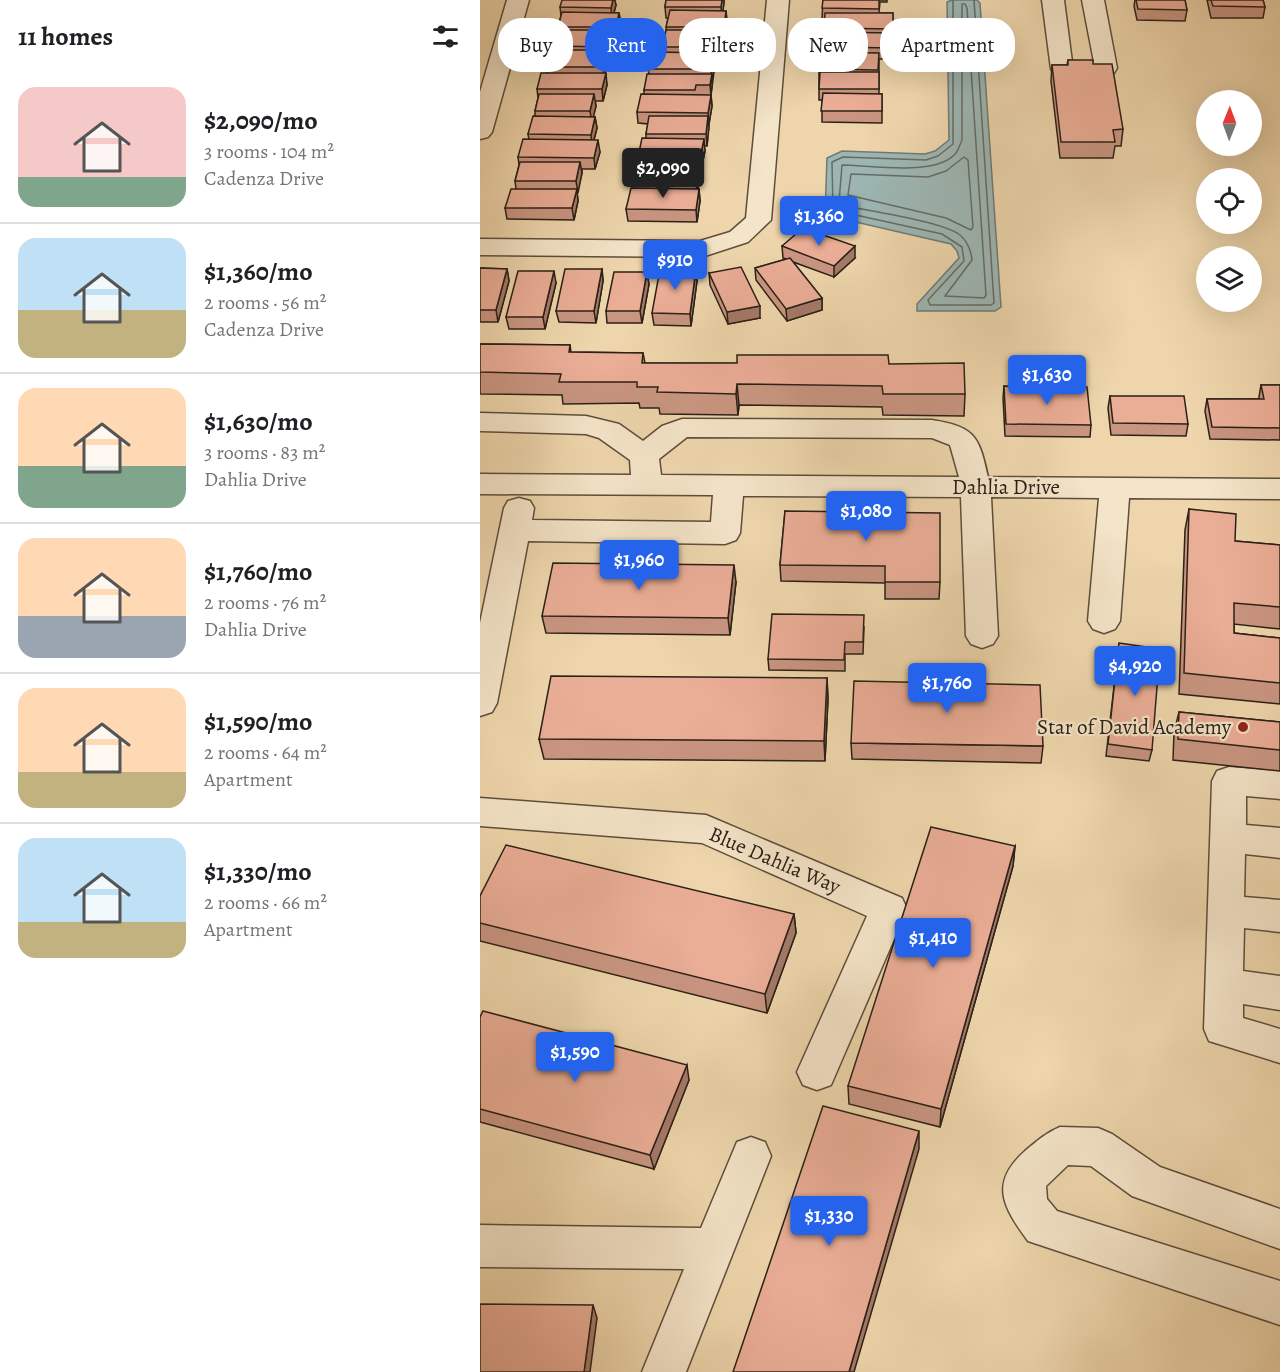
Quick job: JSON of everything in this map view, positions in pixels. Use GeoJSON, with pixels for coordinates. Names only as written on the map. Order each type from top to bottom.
{"type":"FeatureCollection","features":[{"type":"Feature","properties":{"kind":"street"},"geometry":{"type":"LineString","coordinates":[[480,132],[518,0]]}},
{"type":"Feature","properties":{"kind":"street"},"geometry":{"type":"LineString","coordinates":[[480,247],[702,249],[739,237],[758,220],[778,0]]}},
{"type":"Feature","properties":{"kind":"street"},"geometry":{"type":"LineString","coordinates":[[1053,0],[1062,69],[1106,68],[1093,0]]}},
{"type":"Feature","properties":{"kind":"street"},"geometry":{"type":"LineString","coordinates":[[480,422],[586,424],[609,430],[644,456],[647,485]]}},
{"type":"Feature","properties":{"kind":"street"},"geometry":{"type":"LineString","coordinates":[[644,456],[672,432],[682,428],[932,429],[949,432],[960,438],[967,449],[975,487],[982,636]]}},
{"type":"Feature","properties":{"kind":"street","name":"Dahlia Drive"},"geometry":{"type":"LineString","coordinates":[[480,484],[1280,489]]}},
{"type":"Feature","properties":{"kind":"street"},"geometry":{"type":"LineString","coordinates":[[480,704],[524,484]]}},
{"type":"Feature","properties":{"kind":"street"},"geometry":{"type":"LineString","coordinates":[[515,530],[725,533],[729,485]]}},
{"type":"Feature","properties":{"kind":"street"},"geometry":{"type":"LineString","coordinates":[[1104,621],[1115,488]]}},
{"type":"Feature","properties":{"kind":"street"},"geometry":{"type":"LineString","coordinates":[[1280,784],[1229,781],[1223,1029],[1280,1046]]}},
{"type":"Feature","properties":{"kind":"street","name":"Blue Dahlia Way"},"geometry":{"type":"LineString","coordinates":[[480,812],[706,829],[889,909],[817,1072]]}},
{"type":"Feature","properties":{"kind":"street"},"geometry":{"type":"LineString","coordinates":[[1227,838],[1280,843]]}},
{"type":"Feature","properties":{"kind":"street"},"geometry":{"type":"LineString","coordinates":[[1226,910],[1280,916]]}},
{"type":"Feature","properties":{"kind":"street"},"geometry":{"type":"LineString","coordinates":[[1225,985],[1280,993]]}},
{"type":"Feature","properties":{"kind":"street"},"geometry":{"type":"LineString","coordinates":[[1280,1229],[1147,1182],[1098,1147],[1060,1146],[1024,1179],[1027,1206],[1043,1227],[1280,1303]]}},
{"type":"Feature","properties":{"kind":"street"},"geometry":{"type":"LineString","coordinates":[[664,1372],[751,1156]]}},
{"type":"Feature","properties":{"kind":"street"},"geometry":{"type":"LineString","coordinates":[[480,1246],[713,1249]]}},
{"type":"Feature","properties":{"kind":"water"},"geometry":{"type":"Polygon","coordinates":[[[977,0],[980,3],[981,18],[947,18],[947,2],[977,0]]]}},
{"type":"Feature","properties":{"kind":"water"},"geometry":{"type":"Polygon","coordinates":[[[948,72],[985,72],[1001,307],[995,311],[917,311],[917,304],[959,258],[951,244],[825,215],[827,158],[842,151],[925,154],[935,151],[949,140],[948,72]]]}},
{"type":"Feature","properties":{"kind":"building"},"geometry":{"type":"Polygon","coordinates":[[[562,0],[613,0],[611,8],[560,7],[562,0]]]}},
{"type":"Feature","properties":{"kind":"building"},"geometry":{"type":"Polygon","coordinates":[[[666,0],[722,0],[721,7],[665,7],[666,0]]]}},
{"type":"Feature","properties":{"kind":"building"},"geometry":{"type":"Polygon","coordinates":[[[823,0],[879,0],[879,9],[822,8],[823,0]]]}},
{"type":"Feature","properties":{"kind":"building"},"geometry":{"type":"Polygon","coordinates":[[[1136,0],[1185,0],[1187,10],[1138,9],[1136,0]]]}},
{"type":"Feature","properties":{"kind":"building"},"geometry":{"type":"Polygon","coordinates":[[[1211,0],[1263,0],[1265,7],[1213,6],[1211,0]]]}},
{"type":"Feature","properties":{"kind":"building"},"geometry":{"type":"Polygon","coordinates":[[[670,10],[726,11],[725,18],[679,18],[679,27],[667,27],[670,10]]]}},
{"type":"Feature","properties":{"kind":"building"},"geometry":{"type":"Polygon","coordinates":[[[562,12],[619,13],[618,18],[585,18],[585,27],[573,27],[573,18],[560,18],[562,12]]]}},
{"type":"Feature","properties":{"kind":"building"},"geometry":{"type":"Polygon","coordinates":[[[825,13],[893,13],[893,18],[880,18],[880,29],[868,29],[868,18],[825,18],[825,13]]]}},
{"type":"Feature","properties":{"kind":"building"},"geometry":{"type":"Polygon","coordinates":[[[573,30],[585,30],[585,47],[573,46],[573,30]]]}},
{"type":"Feature","properties":{"kind":"building"},"geometry":{"type":"Polygon","coordinates":[[[667,30],[679,30],[679,47],[667,47],[667,30]]]}},
{"type":"Feature","properties":{"kind":"building"},"geometry":{"type":"Polygon","coordinates":[[[868,33],[880,33],[880,48],[868,48],[868,33]]]}},
{"type":"Feature","properties":{"kind":"building"},"geometry":{"type":"Polygon","coordinates":[[[573,50],[585,50],[585,67],[573,67],[573,50]]]}},
{"type":"Feature","properties":{"kind":"building"},"geometry":{"type":"Polygon","coordinates":[[[667,52],[679,52],[679,69],[667,69],[667,52]]]}},
{"type":"Feature","properties":{"kind":"building"},"geometry":{"type":"Polygon","coordinates":[[[868,53],[879,53],[878,70],[868,70],[868,53]]]}},
{"type":"Feature","properties":{"kind":"building"},"geometry":{"type":"Polygon","coordinates":[[[1068,60],[1093,60],[1093,64],[1112,64],[1123,129],[1113,130],[1115,142],[1061,142],[1052,65],[1068,65],[1068,60]]]}},
{"type":"Feature","properties":{"kind":"building"},"geometry":{"type":"Polygon","coordinates":[[[820,72],[879,72],[879,89],[819,89],[820,72]]]}},
{"type":"Feature","properties":{"kind":"building"},"geometry":{"type":"Polygon","coordinates":[[[541,73],[606,73],[602,89],[537,89],[541,73]]]}},
{"type":"Feature","properties":{"kind":"building"},"geometry":{"type":"Polygon","coordinates":[[[647,74],[712,74],[710,85],[696,85],[695,90],[644,90],[647,74]]]}},
{"type":"Feature","properties":{"kind":"building"},"geometry":{"type":"Polygon","coordinates":[[[823,93],[882,94],[882,111],[821,111],[823,93]]]}},
{"type":"Feature","properties":{"kind":"building"},"geometry":{"type":"Polygon","coordinates":[[[539,94],[594,94],[590,111],[535,111],[539,94]]]}},
{"type":"Feature","properties":{"kind":"building"},"geometry":{"type":"Polygon","coordinates":[[[641,94],[711,95],[708,113],[637,112],[641,94]]]}},
{"type":"Feature","properties":{"kind":"building"},"geometry":{"type":"Polygon","coordinates":[[[533,116],[595,117],[591,135],[528,134],[533,116]]]}},
{"type":"Feature","properties":{"kind":"building"},"geometry":{"type":"Polygon","coordinates":[[[649,116],[708,116],[706,134],[646,134],[649,116]]]}},
{"type":"Feature","properties":{"kind":"building"},"geometry":{"type":"Polygon","coordinates":[[[642,138],[704,139],[700,158],[638,157],[642,138]]]}},
{"type":"Feature","properties":{"kind":"building"},"geometry":{"type":"Polygon","coordinates":[[[523,139],[598,140],[594,158],[518,157],[523,139]]]}},
{"type":"Feature","properties":{"kind":"building"},"geometry":{"type":"Polygon","coordinates":[[[520,162],[580,162],[576,181],[515,181],[520,162]]]}},
{"type":"Feature","properties":{"kind":"building"},"geometry":{"type":"Polygon","coordinates":[[[638,162],[699,163],[696,182],[634,181],[638,162]]]}},
{"type":"Feature","properties":{"kind":"building"},"geometry":{"type":"Polygon","coordinates":[[[631,188],[699,189],[696,210],[626,209],[631,188]]]}},
{"type":"Feature","properties":{"kind":"building"},"geometry":{"type":"Polygon","coordinates":[[[511,189],[577,189],[572,208],[505,208],[511,189]]]}},
{"type":"Feature","properties":{"kind":"building"},"geometry":{"type":"Polygon","coordinates":[[[803,228],[855,246],[834,266],[782,246],[803,228]]]}},
{"type":"Feature","properties":{"kind":"building"},"geometry":{"type":"Polygon","coordinates":[[[790,258],[822,298],[786,309],[755,268],[790,258]]]}},
{"type":"Feature","properties":{"kind":"building"},"geometry":{"type":"Polygon","coordinates":[[[741,267],[760,306],[727,312],[709,273],[741,267]]]}},
{"type":"Feature","properties":{"kind":"building"},"geometry":{"type":"Polygon","coordinates":[[[480,268],[507,269],[496,310],[480,310],[480,268]]]}},
{"type":"Feature","properties":{"kind":"building"},"geometry":{"type":"Polygon","coordinates":[[[565,269],[602,269],[594,311],[556,311],[565,269]]]}},
{"type":"Feature","properties":{"kind":"building"},"geometry":{"type":"Polygon","coordinates":[[[660,269],[696,269],[690,314],[652,313],[660,269]]]}},
{"type":"Feature","properties":{"kind":"building"},"geometry":{"type":"Polygon","coordinates":[[[518,271],[554,271],[543,317],[506,317],[518,271]]]}},
{"type":"Feature","properties":{"kind":"building"},"geometry":{"type":"Polygon","coordinates":[[[614,272],[647,272],[640,311],[606,311],[614,272]]]}},
{"type":"Feature","properties":{"kind":"building"},"geometry":{"type":"Polygon","coordinates":[[[480,344],[570,345],[569,352],[643,353],[642,363],[737,363],[737,355],[888,355],[889,364],[964,363],[965,394],[883,394],[882,386],[737,384],[736,394],[657,392],[658,387],[637,387],[637,382],[559,382],[561,374],[480,372],[480,344]]]}},
{"type":"Feature","properties":{"kind":"building"},"geometry":{"type":"Polygon","coordinates":[[[1261,385],[1280,385],[1280,428],[1212,427],[1207,399],[1264,399],[1261,385]]]}},
{"type":"Feature","properties":{"kind":"building"},"geometry":{"type":"Polygon","coordinates":[[[1004,386],[1087,387],[1091,425],[1006,424],[1004,386]]]}},
{"type":"Feature","properties":{"kind":"building"},"geometry":{"type":"Polygon","coordinates":[[[1110,396],[1184,396],[1188,424],[1113,423],[1110,396]]]}},
{"type":"Feature","properties":{"kind":"building"},"geometry":{"type":"Polygon","coordinates":[[[1189,509],[1236,514],[1235,541],[1280,545],[1280,607],[1234,603],[1234,633],[1280,638],[1280,683],[1184,673],[1189,509]]]}},
{"type":"Feature","properties":{"kind":"building"},"geometry":{"type":"Polygon","coordinates":[[[785,511],[940,513],[940,582],[885,582],[885,566],[780,565],[785,511]]]}},
{"type":"Feature","properties":{"kind":"building"},"geometry":{"type":"Polygon","coordinates":[[[553,563],[734,565],[728,618],[542,616],[553,563]]]}},
{"type":"Feature","properties":{"kind":"building"},"geometry":{"type":"Polygon","coordinates":[[[772,614],[864,615],[863,642],[845,642],[844,660],[768,659],[772,614]]]}},
{"type":"Feature","properties":{"kind":"building"},"geometry":{"type":"Polygon","coordinates":[[[1119,643],[1160,649],[1152,750],[1108,744],[1119,643]]]}},
{"type":"Feature","properties":{"kind":"building"},"geometry":{"type":"Polygon","coordinates":[[[551,676],[827,678],[824,741],[539,739],[551,676]]]}},
{"type":"Feature","properties":{"kind":"building"},"geometry":{"type":"Polygon","coordinates":[[[854,681],[1040,685],[1043,746],[851,743],[854,681]]]}},
{"type":"Feature","properties":{"kind":"building"},"geometry":{"type":"Polygon","coordinates":[[[1179,712],[1280,722],[1280,750],[1178,739],[1179,712]]]}},
{"type":"Feature","properties":{"kind":"building"},"geometry":{"type":"Polygon","coordinates":[[[931,827],[1015,846],[941,1109],[848,1086],[931,827]]]}},
{"type":"Feature","properties":{"kind":"building"},"geometry":{"type":"Polygon","coordinates":[[[506,845],[794,914],[765,994],[480,923],[480,896],[506,845]]]}},
{"type":"Feature","properties":{"kind":"building"},"geometry":{"type":"Polygon","coordinates":[[[483,1011],[687,1065],[650,1155],[480,1109],[480,1017],[483,1011]]]}},
{"type":"Feature","properties":{"kind":"building"},"geometry":{"type":"Polygon","coordinates":[[[823,1106],[919,1131],[849,1372],[733,1372],[823,1106]]]}},
{"type":"Feature","properties":{"kind":"building"},"geometry":{"type":"Polygon","coordinates":[[[480,1304],[593,1305],[584,1372],[480,1372],[480,1304]]]}},
{"type":"Feature","properties":{"kind":"place","name":"Star of David Academy"},"geometry":{"type":"Point","coordinates":[1243,727]}}]}
